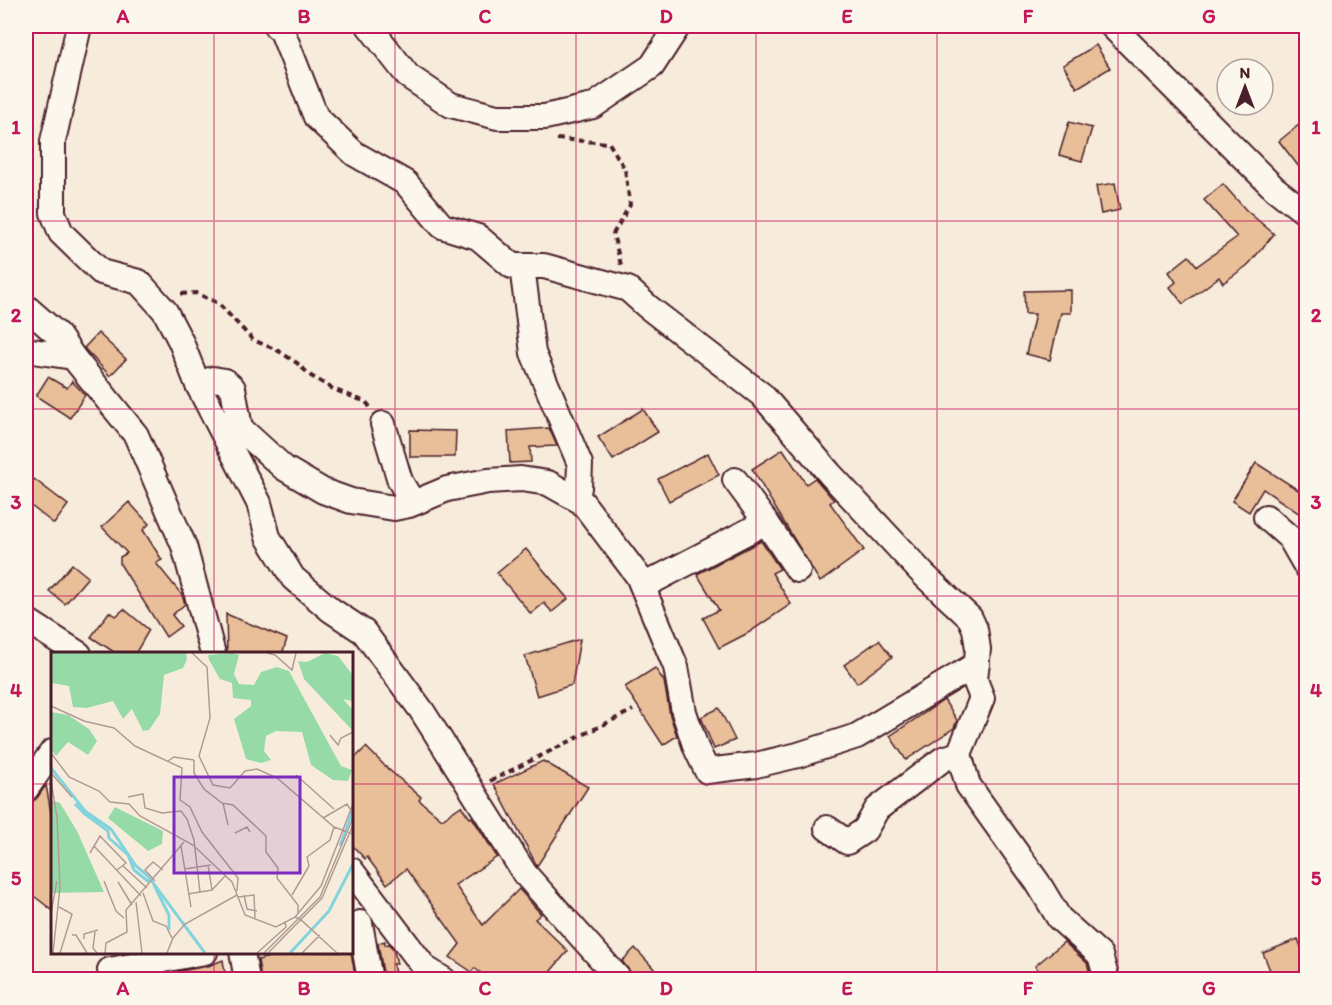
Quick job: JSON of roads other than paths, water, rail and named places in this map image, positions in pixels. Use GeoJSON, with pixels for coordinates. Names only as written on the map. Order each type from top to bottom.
{"type":"FeatureCollection","features":[{"type":"Feature","properties":{"kind":"street"},"geometry":{"type":"LineString","coordinates":[[79,26],[53,141],[53,213],[61,232],[100,272],[139,282],[165,311],[182,342],[198,386],[258,503],[268,537],[293,578],[330,610],[364,632],[422,711],[525,874],[620,980]]}},
{"type":"Feature","properties":{"kind":"street"},"geometry":{"type":"LineString","coordinates":[[276,26],[282,31],[316,117],[355,154],[405,183],[442,226],[477,237],[512,266],[544,266],[628,289],[762,395],[830,474],[924,575],[970,618],[975,629],[978,649],[975,680],[982,698],[959,754],[968,785],[1038,883],[1059,918],[1100,955],[1107,980]]}},
{"type":"Feature","properties":{"kind":"street"},"geometry":{"type":"LineString","coordinates":[[369,26],[408,76],[451,105],[496,117],[545,117],[593,106],[652,66],[678,26]]}},
{"type":"Feature","properties":{"kind":"street"},"geometry":{"type":"LineString","coordinates":[[1112,26],[1274,188],[1306,213]]}},
{"type":"Feature","properties":{"kind":"street"},"geometry":{"type":"LineString","coordinates":[[522,266],[533,353],[580,464],[579,488],[574,496]]}},
{"type":"Feature","properties":{"kind":"street"},"geometry":{"type":"LineString","coordinates":[[26,307],[58,335],[136,435],[184,546],[212,652]]}},
{"type":"Feature","properties":{"kind":"street"},"geometry":{"type":"LineString","coordinates":[[26,350],[73,357]]}},
{"type":"Feature","properties":{"kind":"street"},"geometry":{"type":"LineString","coordinates":[[198,386],[213,379],[225,381],[233,388],[240,428],[284,468],[323,491],[351,501],[394,508],[447,489],[488,481],[521,479],[548,483],[582,502],[639,576],[676,667],[684,712],[696,748],[707,771],[756,765],[798,755],[857,736],[977,664]]}},
{"type":"Feature","properties":{"kind":"street"},"geometry":{"type":"LineString","coordinates":[[383,424],[400,481],[413,503]]}},
{"type":"Feature","properties":{"kind":"street"},"geometry":{"type":"LineString","coordinates":[[735,480],[798,570]]}},
{"type":"Feature","properties":{"kind":"street"},"geometry":{"type":"LineString","coordinates":[[1266,516],[1290,538],[1306,566]]}},
{"type":"Feature","properties":{"kind":"street"},"geometry":{"type":"LineString","coordinates":[[643,586],[766,522]]}},
{"type":"Feature","properties":{"kind":"street"},"geometry":{"type":"LineString","coordinates":[[26,620],[76,652]]}},
{"type":"Feature","properties":{"kind":"street"},"geometry":{"type":"LineString","coordinates":[[26,789],[51,754]]}},
{"type":"Feature","properties":{"kind":"street"},"geometry":{"type":"LineString","coordinates":[[826,828],[847,842],[865,830],[877,809],[943,759],[959,754]]}},
{"type":"Feature","properties":{"kind":"street"},"geometry":{"type":"LineString","coordinates":[[352,871],[424,968],[444,980]]}},
{"type":"Feature","properties":{"kind":"street"},"geometry":{"type":"LineString","coordinates":[[370,980],[356,924],[388,919]]}},
{"type":"Feature","properties":{"kind":"street"},"geometry":{"type":"LineString","coordinates":[[110,967],[192,954]]}},
{"type":"Feature","properties":{"kind":"street"},"geometry":{"type":"LineString","coordinates":[[242,954],[246,980]]}}]}
